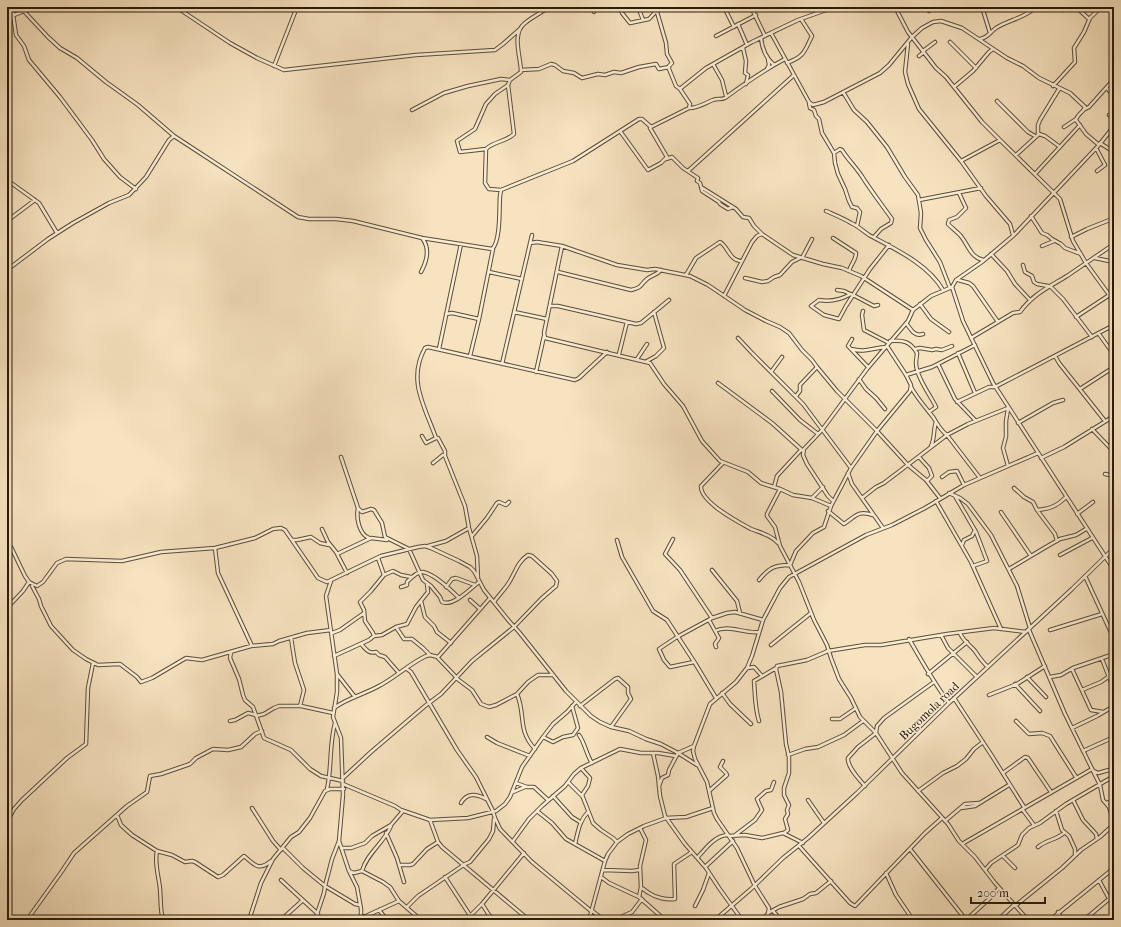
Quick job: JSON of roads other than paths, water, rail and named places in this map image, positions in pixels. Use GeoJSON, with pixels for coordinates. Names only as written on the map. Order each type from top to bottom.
{"type":"FeatureCollection","features":[{"type":"Feature","properties":{"kind":"street"},"geometry":{"type":"LineString","coordinates":[[12,7],[16,35],[24,46],[30,60],[60,97],[92,140],[104,159],[117,174],[136,189]]}},
{"type":"Feature","properties":{"kind":"street"},"geometry":{"type":"LineString","coordinates":[[20,7],[53,42],[138,105],[174,136],[298,217],[353,221],[422,238],[493,248]]}},
{"type":"Feature","properties":{"kind":"street"},"geometry":{"type":"LineString","coordinates":[[176,7],[230,43],[284,70],[416,55],[495,50],[520,30],[525,22],[549,7]]}},
{"type":"Feature","properties":{"kind":"street"},"geometry":{"type":"LineString","coordinates":[[274,66],[297,7]]}},
{"type":"Feature","properties":{"kind":"street"},"geometry":{"type":"LineString","coordinates":[[539,7],[540,13]]}},
{"type":"Feature","properties":{"kind":"street"},"geometry":{"type":"LineString","coordinates":[[594,12],[596,7]]}},
{"type":"Feature","properties":{"kind":"street"},"geometry":{"type":"LineString","coordinates":[[620,7],[629,23],[649,19],[660,7]]}},
{"type":"Feature","properties":{"kind":"street"},"geometry":{"type":"LineString","coordinates":[[636,7],[643,20]]}},
{"type":"Feature","properties":{"kind":"street"},"geometry":{"type":"LineString","coordinates":[[724,7],[734,27]]}},
{"type":"Feature","properties":{"kind":"street"},"geometry":{"type":"LineString","coordinates":[[751,7],[765,36]]}},
{"type":"Feature","properties":{"kind":"street"},"geometry":{"type":"LineString","coordinates":[[680,89],[713,64],[801,18],[826,10],[859,7]]}},
{"type":"Feature","properties":{"kind":"street"},"geometry":{"type":"LineString","coordinates":[[894,7],[908,32],[936,68],[1000,140],[1054,192],[1062,202],[1071,237],[1086,263],[1110,296],[1114,299]]}},
{"type":"Feature","properties":{"kind":"street"},"geometry":{"type":"LineString","coordinates":[[928,11],[935,7]]}},
{"type":"Feature","properties":{"kind":"street"},"geometry":{"type":"LineString","coordinates":[[982,7],[990,33]]}},
{"type":"Feature","properties":{"kind":"street"},"geometry":{"type":"LineString","coordinates":[[1063,10],[1066,7]]}},
{"type":"Feature","properties":{"kind":"street"},"geometry":{"type":"LineString","coordinates":[[1076,7],[1089,19]]}},
{"type":"Feature","properties":{"kind":"street"},"geometry":{"type":"LineString","coordinates":[[1054,86],[1075,62],[1074,49],[1084,32],[1089,19],[1101,7]]}},
{"type":"Feature","properties":{"kind":"street"},"geometry":{"type":"LineString","coordinates":[[7,18],[24,11]]}},
{"type":"Feature","properties":{"kind":"street"},"geometry":{"type":"LineString","coordinates":[[979,39],[985,38],[998,27],[1031,11]]}},
{"type":"Feature","properties":{"kind":"street"},"geometry":{"type":"LineString","coordinates":[[657,12],[667,45],[667,54],[672,63],[669,67],[673,80],[690,104],[690,108]]}},
{"type":"Feature","properties":{"kind":"street"},"geometry":{"type":"LineString","coordinates":[[716,36],[756,15]]}},
{"type":"Feature","properties":{"kind":"street"},"geometry":{"type":"LineString","coordinates":[[787,63],[798,58],[804,53],[812,36],[801,18]]}},
{"type":"Feature","properties":{"kind":"street"},"geometry":{"type":"LineString","coordinates":[[809,102],[811,105],[816,105],[885,69],[912,37],[926,25],[941,20],[958,26],[1010,60],[1023,66],[1039,78],[1070,93],[1085,106],[1085,108]]}},
{"type":"Feature","properties":{"kind":"street"},"geometry":{"type":"LineString","coordinates":[[738,24],[747,45]]}},
{"type":"Feature","properties":{"kind":"street"},"geometry":{"type":"LineString","coordinates":[[508,85],[495,94],[486,104],[475,129],[457,141],[460,152],[486,149],[514,134],[508,85],[510,80],[518,75],[521,70],[518,40],[520,30]]}},
{"type":"Feature","properties":{"kind":"street"},"geometry":{"type":"LineString","coordinates":[[771,33],[809,102],[810,107],[814,110],[819,119],[823,129],[822,133],[834,153],[838,174],[849,202],[852,207],[858,209],[860,212],[857,226]]}},
{"type":"Feature","properties":{"kind":"street"},"geometry":{"type":"LineString","coordinates":[[761,38],[763,48],[768,58],[774,65]]}},
{"type":"Feature","properties":{"kind":"street"},"geometry":{"type":"LineString","coordinates":[[919,56],[935,42]]}},
{"type":"Feature","properties":{"kind":"street"},"geometry":{"type":"LineString","coordinates":[[950,42],[976,68]]}},
{"type":"Feature","properties":{"kind":"street"},"geometry":{"type":"LineString","coordinates":[[908,43],[905,71],[915,102],[921,112],[927,117],[929,122],[961,161],[986,196],[1011,225],[1014,235]]}},
{"type":"Feature","properties":{"kind":"street"},"geometry":{"type":"LineString","coordinates":[[743,48],[746,61],[745,73],[748,76],[746,84]]}},
{"type":"Feature","properties":{"kind":"street"},"geometry":{"type":"LineString","coordinates":[[954,87],[976,68],[993,49]]}},
{"type":"Feature","properties":{"kind":"street"},"geometry":{"type":"LineString","coordinates":[[766,70],[769,65],[768,58]]}},
{"type":"Feature","properties":{"kind":"street"},"geometry":{"type":"LineString","coordinates":[[650,127],[666,121],[690,108],[696,107],[716,98],[724,98],[785,59]]}},
{"type":"Feature","properties":{"kind":"street"},"geometry":{"type":"LineString","coordinates":[[521,70],[539,69],[551,64],[563,71],[574,73],[582,78],[598,74],[605,75],[614,72],[625,72],[638,67],[653,64],[656,64],[659,68],[669,67]]}},
{"type":"Feature","properties":{"kind":"street"},"geometry":{"type":"LineString","coordinates":[[713,64],[722,80],[726,96]]}},
{"type":"Feature","properties":{"kind":"street"},"geometry":{"type":"LineString","coordinates":[[688,171],[794,75]]}},
{"type":"Feature","properties":{"kind":"street"},"geometry":{"type":"LineString","coordinates":[[412,110],[444,93],[501,79],[510,80]]}},
{"type":"Feature","properties":{"kind":"street"},"geometry":{"type":"LineString","coordinates":[[1064,127],[1076,119],[1085,108],[1089,107],[1114,79]]}},
{"type":"Feature","properties":{"kind":"street"},"geometry":{"type":"LineString","coordinates":[[1107,88],[1114,97]]}},
{"type":"Feature","properties":{"kind":"street"},"geometry":{"type":"LineString","coordinates":[[1016,155],[1036,135],[1040,120],[1059,89]]}},
{"type":"Feature","properties":{"kind":"street"},"geometry":{"type":"LineString","coordinates":[[842,92],[854,110],[867,122],[887,147],[907,181],[918,196],[921,213],[920,228],[940,262],[951,287],[959,312],[996,387],[1040,458],[1114,570]]}},
{"type":"Feature","properties":{"kind":"street"},"geometry":{"type":"LineString","coordinates":[[997,101],[1028,132],[1036,135],[1041,134],[1060,146]]}},
{"type":"Feature","properties":{"kind":"street"},"geometry":{"type":"LineString","coordinates":[[1109,115],[1114,114]]}},
{"type":"Feature","properties":{"kind":"street"},"geometry":{"type":"LineString","coordinates":[[486,149],[485,183],[489,189],[502,190],[573,161],[640,119],[642,119],[650,127],[666,156],[666,159]]}},
{"type":"Feature","properties":{"kind":"street"},"geometry":{"type":"LineString","coordinates":[[1076,119],[1086,134],[1099,144],[1114,152]]}},
{"type":"Feature","properties":{"kind":"street"},"geometry":{"type":"LineString","coordinates":[[1035,174],[1080,125]]}},
{"type":"Feature","properties":{"kind":"street"},"geometry":{"type":"LineString","coordinates":[[774,487],[777,476],[822,430],[868,367],[906,323],[914,310],[931,296],[951,287],[1014,235],[1064,180],[1096,148],[1114,126]]}},
{"type":"Feature","properties":{"kind":"street"},"geometry":{"type":"LineString","coordinates":[[620,131],[647,170],[672,157],[698,178],[697,181],[700,183],[700,187],[733,207],[743,217],[750,218],[754,226],[762,234],[793,255],[849,271],[864,278],[914,310]]}},
{"type":"Feature","properties":{"kind":"street"},"geometry":{"type":"LineString","coordinates":[[7,264],[8,269],[57,232],[109,203],[128,196],[146,177],[169,140],[174,136]]}},
{"type":"Feature","properties":{"kind":"street"},"geometry":{"type":"LineString","coordinates":[[961,161],[1000,140]]}},
{"type":"Feature","properties":{"kind":"street"},"geometry":{"type":"LineString","coordinates":[[1096,148],[1105,165],[1098,171]]}},
{"type":"Feature","properties":{"kind":"street"},"geometry":{"type":"LineString","coordinates":[[834,153],[840,149],[842,150],[892,219],[891,223],[881,229],[874,238]]}},
{"type":"Feature","properties":{"kind":"street"},"geometry":{"type":"LineString","coordinates":[[7,180],[41,205],[57,232]]}},
{"type":"Feature","properties":{"kind":"street"},"geometry":{"type":"LineString","coordinates":[[919,200],[981,188]]}},
{"type":"Feature","properties":{"kind":"street"},"geometry":{"type":"LineString","coordinates":[[470,356],[497,235],[500,196],[502,190]]}},
{"type":"Feature","properties":{"kind":"street"},"geometry":{"type":"LineString","coordinates":[[959,193],[966,208],[958,217],[949,220],[948,224],[961,237],[975,257],[983,261]]}},
{"type":"Feature","properties":{"kind":"street"},"geometry":{"type":"LineString","coordinates":[[7,221],[35,200]]}},
{"type":"Feature","properties":{"kind":"street"},"geometry":{"type":"LineString","coordinates":[[826,211],[837,215],[857,226],[874,238],[901,252],[923,268],[938,282],[943,290]]}},
{"type":"Feature","properties":{"kind":"street"},"geometry":{"type":"LineString","coordinates":[[1031,216],[1042,232],[1065,248],[1081,254]]}},
{"type":"Feature","properties":{"kind":"street"},"geometry":{"type":"LineString","coordinates":[[1071,237],[1112,219]]}},
{"type":"Feature","properties":{"kind":"street"},"geometry":{"type":"LineString","coordinates":[[724,296],[756,237],[762,234]]}},
{"type":"Feature","properties":{"kind":"street"},"geometry":{"type":"LineString","coordinates":[[502,364],[532,235]]}},
{"type":"Feature","properties":{"kind":"street"},"geometry":{"type":"LineString","coordinates":[[421,272],[425,265],[428,248],[422,238]]}},
{"type":"Feature","properties":{"kind":"street"},"geometry":{"type":"LineString","coordinates":[[832,238],[856,253],[855,259],[851,264],[849,271]]}},
{"type":"Feature","properties":{"kind":"street"},"geometry":{"type":"LineString","coordinates":[[746,278],[762,282],[768,281],[780,275],[792,262],[801,258],[812,239]]}},
{"type":"Feature","properties":{"kind":"street"},"geometry":{"type":"LineString","coordinates":[[1042,246],[1054,240]]}},
{"type":"Feature","properties":{"kind":"street"},"geometry":{"type":"LineString","coordinates":[[530,243],[537,242],[562,246],[617,265],[648,270],[653,268],[686,275],[706,284],[743,309],[766,321],[780,326],[788,332],[837,391],[908,465],[927,481],[940,498]]}},
{"type":"Feature","properties":{"kind":"street"},"geometry":{"type":"LineString","coordinates":[[686,275],[696,258],[720,242],[734,259],[742,261]]}},
{"type":"Feature","properties":{"kind":"street"},"geometry":{"type":"LineString","coordinates":[[439,349],[461,244]]}},
{"type":"Feature","properties":{"kind":"street"},"geometry":{"type":"LineString","coordinates":[[971,338],[1013,313],[1020,312],[1030,300],[1049,286],[1095,258],[1114,244]]}},
{"type":"Feature","properties":{"kind":"street"},"geometry":{"type":"LineString","coordinates":[[853,294],[839,299],[827,301],[818,300],[811,306],[824,315],[839,319],[853,294],[877,258],[889,245]]}},
{"type":"Feature","properties":{"kind":"street"},"geometry":{"type":"LineString","coordinates":[[536,372],[558,272],[562,246]]}},
{"type":"Feature","properties":{"kind":"street"},"geometry":{"type":"LineString","coordinates":[[991,254],[1007,271],[1015,284],[1030,300]]}},
{"type":"Feature","properties":{"kind":"street"},"geometry":{"type":"LineString","coordinates":[[1095,258],[1114,262]]}},
{"type":"Feature","properties":{"kind":"street"},"geometry":{"type":"LineString","coordinates":[[1023,265],[1025,272],[1032,276],[1035,283],[1049,286],[1063,299],[1092,337]]}},
{"type":"Feature","properties":{"kind":"street"},"geometry":{"type":"LineString","coordinates":[[558,272],[631,290],[640,287],[646,280],[656,276],[661,270]]}},
{"type":"Feature","properties":{"kind":"street"},"geometry":{"type":"LineString","coordinates":[[488,272],[522,279]]}},
{"type":"Feature","properties":{"kind":"street"},"geometry":{"type":"LineString","coordinates":[[958,280],[971,284],[998,322]]}},
{"type":"Feature","properties":{"kind":"street"},"geometry":{"type":"LineString","coordinates":[[837,290],[844,291],[847,294],[853,294],[874,306],[878,305]]}},
{"type":"Feature","properties":{"kind":"street"},"geometry":{"type":"LineString","coordinates":[[1076,317],[1114,292]]}},
{"type":"Feature","properties":{"kind":"street"},"geometry":{"type":"LineString","coordinates":[[550,306],[558,306],[638,324],[669,300]]}},
{"type":"Feature","properties":{"kind":"street"},"geometry":{"type":"LineString","coordinates":[[920,304],[931,319],[949,332]]}},
{"type":"Feature","properties":{"kind":"street"},"geometry":{"type":"LineString","coordinates":[[864,310],[862,316],[864,330],[888,344],[917,398],[980,478]]}},
{"type":"Feature","properties":{"kind":"street"},"geometry":{"type":"LineString","coordinates":[[514,312],[547,319]]}},
{"type":"Feature","properties":{"kind":"street"},"geometry":{"type":"LineString","coordinates":[[646,361],[656,356],[664,348],[654,312]]}},
{"type":"Feature","properties":{"kind":"street"},"geometry":{"type":"LineString","coordinates":[[446,314],[452,313],[479,319]]}},
{"type":"Feature","properties":{"kind":"street"},"geometry":{"type":"LineString","coordinates":[[619,354],[627,322]]}},
{"type":"Feature","properties":{"kind":"street"},"geometry":{"type":"LineString","coordinates":[[906,323],[916,335],[918,336],[923,334]]}},
{"type":"Feature","properties":{"kind":"street"},"geometry":{"type":"LineString","coordinates":[[957,402],[990,387],[996,387],[1114,325]]}},
{"type":"Feature","properties":{"kind":"street"},"geometry":{"type":"LineString","coordinates":[[1098,334],[1114,355]]}},
{"type":"Feature","properties":{"kind":"street"},"geometry":{"type":"LineString","coordinates":[[544,336],[549,340],[646,361],[651,364],[664,384],[683,406],[702,440],[714,455],[723,463],[748,472],[758,482],[793,495],[812,498],[830,506]]}},
{"type":"Feature","properties":{"kind":"street"},"geometry":{"type":"LineString","coordinates":[[738,338],[796,396],[818,422],[822,430],[851,468]]}},
{"type":"Feature","properties":{"kind":"street"},"geometry":{"type":"LineString","coordinates":[[852,339],[848,344],[850,349],[868,367]]}},
{"type":"Feature","properties":{"kind":"street"},"geometry":{"type":"LineString","coordinates":[[850,349],[870,351],[888,344],[906,341],[915,349],[917,353],[916,363],[918,371],[923,385],[936,407],[929,412]]}},
{"type":"Feature","properties":{"kind":"street"},"geometry":{"type":"LineString","coordinates":[[637,359],[647,344]]}},
{"type":"Feature","properties":{"kind":"street"},"geometry":{"type":"LineString","coordinates":[[906,375],[928,369],[975,345]]}},
{"type":"Feature","properties":{"kind":"street"},"geometry":{"type":"LineString","coordinates":[[915,349],[942,350],[952,346]]}},
{"type":"Feature","properties":{"kind":"street"},"geometry":{"type":"LineString","coordinates":[[337,554],[370,539],[388,540],[409,549],[423,580],[440,597],[443,603],[466,594],[478,581],[477,561],[465,506],[445,456],[445,451],[436,438],[420,396],[417,379],[425,348],[428,347],[439,349],[576,380],[607,352]]}},
{"type":"Feature","properties":{"kind":"street"},"geometry":{"type":"LineString","coordinates":[[958,353],[975,393]]}},
{"type":"Feature","properties":{"kind":"street"},"geometry":{"type":"LineString","coordinates":[[1055,356],[1105,421]]}},
{"type":"Feature","properties":{"kind":"street"},"geometry":{"type":"LineString","coordinates":[[771,372],[782,358]]}},
{"type":"Feature","properties":{"kind":"street"},"geometry":{"type":"LineString","coordinates":[[938,364],[957,402],[976,420]]}},
{"type":"Feature","properties":{"kind":"street"},"geometry":{"type":"LineString","coordinates":[[1080,389],[1114,367]]}},
{"type":"Feature","properties":{"kind":"street"},"geometry":{"type":"LineString","coordinates":[[796,396],[800,391],[801,384],[817,368]]}},
{"type":"Feature","properties":{"kind":"street"},"geometry":{"type":"LineString","coordinates":[[859,379],[866,389],[885,409]]}},
{"type":"Feature","properties":{"kind":"street"},"geometry":{"type":"LineString","coordinates":[[718,383],[772,423],[802,451],[807,464],[828,496],[833,501]]}},
{"type":"Feature","properties":{"kind":"street"},"geometry":{"type":"LineString","coordinates":[[790,564],[796,551],[801,548],[813,533],[825,526],[830,506],[848,472],[877,431],[907,396],[911,386]]}},
{"type":"Feature","properties":{"kind":"street"},"geometry":{"type":"LineString","coordinates":[[772,391],[800,420],[818,434]]}},
{"type":"Feature","properties":{"kind":"street"},"geometry":{"type":"LineString","coordinates":[[1018,423],[1052,403],[1063,400]]}},
{"type":"Feature","properties":{"kind":"street"},"geometry":{"type":"LineString","coordinates":[[862,498],[947,435],[976,420],[1008,408]]}},
{"type":"Feature","properties":{"kind":"street"},"geometry":{"type":"LineString","coordinates":[[1008,408],[1006,437],[1003,448],[1008,466]]}},
{"type":"Feature","properties":{"kind":"street"},"geometry":{"type":"LineString","coordinates":[[1040,458],[1064,447],[1114,416]]}},
{"type":"Feature","properties":{"kind":"street"},"geometry":{"type":"LineString","coordinates":[[930,448],[933,442],[936,422]]}},
{"type":"Feature","properties":{"kind":"street"},"geometry":{"type":"LineString","coordinates":[[1092,429],[1114,452]]}},
{"type":"Feature","properties":{"kind":"street"},"geometry":{"type":"LineString","coordinates":[[422,436],[426,443],[436,438]]}},
{"type":"Feature","properties":{"kind":"street"},"geometry":{"type":"LineString","coordinates":[[768,914],[769,908],[755,886],[741,854],[717,819],[704,776],[697,765],[693,753],[706,711],[711,703],[736,682],[747,668],[763,620],[780,588],[785,581],[794,574],[866,535],[892,525],[964,485],[1038,453]]}},
{"type":"Feature","properties":{"kind":"street"},"geometry":{"type":"LineString","coordinates":[[433,463],[443,455],[445,456]]}},
{"type":"Feature","properties":{"kind":"street"},"geometry":{"type":"LineString","coordinates":[[341,457],[358,508],[357,518],[361,531],[370,539]]}},
{"type":"Feature","properties":{"kind":"street"},"geometry":{"type":"LineString","coordinates":[[919,457],[929,468],[932,476],[927,481]]}},
{"type":"Feature","properties":{"kind":"street"},"geometry":{"type":"LineString","coordinates":[[723,463],[701,486],[704,495],[718,508],[734,519],[773,538],[779,543]]}},
{"type":"Feature","properties":{"kind":"street"},"geometry":{"type":"LineString","coordinates":[[942,477],[956,471],[958,472],[964,485]]}},
{"type":"Feature","properties":{"kind":"street"},"geometry":{"type":"LineString","coordinates":[[848,472],[851,483],[883,528]]}},
{"type":"Feature","properties":{"kind":"street"},"geometry":{"type":"LineString","coordinates":[[1105,474],[1114,476]]}},
{"type":"Feature","properties":{"kind":"street"},"geometry":{"type":"LineString","coordinates":[[812,498],[823,487]]}},
{"type":"Feature","properties":{"kind":"street"},"geometry":{"type":"LineString","coordinates":[[1014,488],[1024,497],[1032,501],[1055,534],[1057,541]]}},
{"type":"Feature","properties":{"kind":"street"},"geometry":{"type":"LineString","coordinates":[[780,489],[767,514],[775,527],[779,543],[802,589],[811,613],[827,645],[839,679],[863,721],[876,733],[892,760],[902,773],[945,821],[962,844],[1014,906],[1028,920]]}},
{"type":"Feature","properties":{"kind":"street"},"geometry":{"type":"LineString","coordinates":[[949,493],[955,495],[968,504],[990,533],[1009,569],[1018,589],[1028,630],[1072,728],[1100,785],[1104,800],[1114,821],[1112,826],[1097,840],[1074,856],[1062,868],[998,920]]}},
{"type":"Feature","properties":{"kind":"street"},"geometry":{"type":"LineString","coordinates":[[955,495],[975,530],[987,561],[973,566]]}},
{"type":"Feature","properties":{"kind":"street"},"geometry":{"type":"LineString","coordinates":[[1037,510],[1052,508],[1066,497]]}},
{"type":"Feature","properties":{"kind":"street"},"geometry":{"type":"LineString","coordinates":[[936,501],[973,566],[989,605],[1001,629]]}},
{"type":"Feature","properties":{"kind":"street"},"geometry":{"type":"LineString","coordinates":[[472,536],[497,503],[499,502],[506,505],[510,502]]}},
{"type":"Feature","properties":{"kind":"street"},"geometry":{"type":"LineString","coordinates":[[1077,514],[1093,502]]}},
{"type":"Feature","properties":{"kind":"street"},"geometry":{"type":"LineString","coordinates":[[358,508],[362,512],[370,509],[374,510],[382,524],[385,538],[388,540]]}},
{"type":"Feature","properties":{"kind":"street"},"geometry":{"type":"LineString","coordinates":[[828,511],[844,524],[863,512],[873,515]]}},
{"type":"Feature","properties":{"kind":"street"},"geometry":{"type":"LineString","coordinates":[[1001,512],[1031,556]]}},
{"type":"Feature","properties":{"kind":"street"},"geometry":{"type":"LineString","coordinates":[[32,585],[39,586],[57,563],[66,559],[122,561],[161,552],[215,548],[255,538],[278,528],[285,530],[318,578],[324,582],[331,581],[378,558],[409,549],[446,541],[469,528]]}},
{"type":"Feature","properties":{"kind":"street"},"geometry":{"type":"LineString","coordinates":[[322,529],[329,545],[337,554],[347,573]]}},
{"type":"Feature","properties":{"kind":"street"},"geometry":{"type":"LineString","coordinates":[[1009,569],[1057,541],[1086,529]]}},
{"type":"Feature","properties":{"kind":"street"},"geometry":{"type":"LineString","coordinates":[[962,545],[964,540],[972,536],[975,530]]}},
{"type":"Feature","properties":{"kind":"street"},"geometry":{"type":"LineString","coordinates":[[293,540],[311,537],[320,543],[329,545]]}},
{"type":"Feature","properties":{"kind":"street"},"geometry":{"type":"LineString","coordinates":[[1060,555],[1092,538]]}},
{"type":"Feature","properties":{"kind":"street"},"geometry":{"type":"LineString","coordinates":[[673,539],[665,554],[680,570],[710,619],[719,638],[715,644],[716,647]]}},
{"type":"Feature","properties":{"kind":"street"},"geometry":{"type":"LineString","coordinates":[[616,540],[622,557],[653,611],[665,618],[716,698]]}},
{"type":"Feature","properties":{"kind":"street"},"geometry":{"type":"LineString","coordinates":[[7,543],[11,547],[32,585],[52,627],[73,650],[93,663],[101,665],[120,664],[141,682],[152,678],[186,658],[202,660],[252,646],[273,644],[307,633],[340,630],[364,613]]}},
{"type":"Feature","properties":{"kind":"street"},"geometry":{"type":"LineString","coordinates":[[427,546],[470,567],[474,571],[478,581],[490,598],[553,675],[576,702],[596,720],[611,727],[634,733],[661,744],[697,765]]}},
{"type":"Feature","properties":{"kind":"street"},"geometry":{"type":"LineString","coordinates":[[215,548],[218,572],[252,646]]}},
{"type":"Feature","properties":{"kind":"street","name":"Bugomola road"},"geometry":{"type":"LineString","coordinates":[[715,920],[755,886],[783,858],[803,843],[865,786],[954,698],[1114,548]]}},
{"type":"Feature","properties":{"kind":"street"},"geometry":{"type":"LineString","coordinates":[[343,781],[371,752],[441,694],[472,661],[514,627],[556,586],[557,581],[532,556],[528,555],[524,557],[517,566],[508,585],[494,602]]}},
{"type":"Feature","properties":{"kind":"street"},"geometry":{"type":"LineString","coordinates":[[378,558],[384,575]]}},
{"type":"Feature","properties":{"kind":"street"},"geometry":{"type":"LineString","coordinates":[[758,580],[770,569],[778,565],[790,564]]}},
{"type":"Feature","properties":{"kind":"street"},"geometry":{"type":"LineString","coordinates":[[712,570],[737,601],[740,613]]}},
{"type":"Feature","properties":{"kind":"street"},"geometry":{"type":"LineString","coordinates":[[374,636],[365,621],[363,608],[360,602],[384,575],[393,571],[412,577]]}},
{"type":"Feature","properties":{"kind":"street"},"geometry":{"type":"LineString","coordinates":[[401,588],[407,585],[407,582],[412,577],[424,572],[434,576],[459,598]]}},
{"type":"Feature","properties":{"kind":"street"},"geometry":{"type":"LineString","coordinates":[[1085,576],[1114,640]]}},
{"type":"Feature","properties":{"kind":"street"},"geometry":{"type":"LineString","coordinates":[[446,586],[452,579],[456,578],[475,585]]}},
{"type":"Feature","properties":{"kind":"street"},"geometry":{"type":"LineString","coordinates":[[317,919],[332,859],[339,841],[344,789],[341,738],[333,713],[337,692],[337,674],[326,596],[331,581]]}},
{"type":"Feature","properties":{"kind":"street"},"geometry":{"type":"LineString","coordinates":[[7,608],[23,591],[29,582]]}},
{"type":"Feature","properties":{"kind":"street"},"geometry":{"type":"LineString","coordinates":[[334,656],[361,644],[374,636],[382,635],[396,627],[407,624],[416,606],[428,592],[427,584]]}},
{"type":"Feature","properties":{"kind":"street"},"geometry":{"type":"LineString","coordinates":[[438,658],[490,598]]}},
{"type":"Feature","properties":{"kind":"street"},"geometry":{"type":"LineString","coordinates":[[421,600],[425,617],[434,626],[437,632],[451,644]]}},
{"type":"Feature","properties":{"kind":"street"},"geometry":{"type":"LineString","coordinates":[[470,600],[480,609]]}},
{"type":"Feature","properties":{"kind":"street"},"geometry":{"type":"LineString","coordinates":[[694,662],[670,667],[664,660],[659,649],[677,637],[710,619],[727,613],[740,613],[763,620]]}},
{"type":"Feature","properties":{"kind":"street"},"geometry":{"type":"LineString","coordinates":[[771,645],[792,626],[811,613]]}},
{"type":"Feature","properties":{"kind":"street"},"geometry":{"type":"LineString","coordinates":[[1050,630],[1102,614]]}},
{"type":"Feature","properties":{"kind":"street"},"geometry":{"type":"LineString","coordinates":[[396,627],[404,639],[412,639],[430,655],[438,658],[457,678],[473,691],[482,704],[489,707],[517,694],[528,682],[538,675],[553,675]]}},
{"type":"Feature","properties":{"kind":"street"},"geometry":{"type":"LineString","coordinates":[[715,631],[723,628],[752,633],[759,632]]}},
{"type":"Feature","properties":{"kind":"street"},"geometry":{"type":"LineString","coordinates":[[759,721],[756,713],[754,682],[779,665],[807,660],[828,651],[864,645],[881,645],[976,630],[1028,630]]}},
{"type":"Feature","properties":{"kind":"street"},"geometry":{"type":"LineString","coordinates":[[960,633],[963,639],[976,652],[979,659],[988,667]]}},
{"type":"Feature","properties":{"kind":"street"},"geometry":{"type":"LineString","coordinates":[[940,635],[945,644],[977,677]]}},
{"type":"Feature","properties":{"kind":"street"},"geometry":{"type":"LineString","coordinates":[[291,638],[295,664],[304,690],[300,706]]}},
{"type":"Feature","properties":{"kind":"street"},"geometry":{"type":"LineString","coordinates":[[909,640],[928,674],[949,703]]}},
{"type":"Feature","properties":{"kind":"street"},"geometry":{"type":"LineString","coordinates":[[928,674],[967,642]]}},
{"type":"Feature","properties":{"kind":"street"},"geometry":{"type":"LineString","coordinates":[[361,644],[367,651],[372,653],[376,652],[385,657],[399,673]]}},
{"type":"Feature","properties":{"kind":"street"},"geometry":{"type":"LineString","coordinates":[[231,652],[230,658],[240,682],[245,700],[252,705],[266,739],[292,750],[298,759],[310,770],[324,777],[343,781],[403,811],[430,820],[468,818],[494,812],[505,804],[513,792],[522,767],[553,724],[576,702]]}},
{"type":"Feature","properties":{"kind":"street"},"geometry":{"type":"LineString","coordinates":[[1050,677],[1062,675],[1072,669],[1114,654]]}},
{"type":"Feature","properties":{"kind":"street"},"geometry":{"type":"LineString","coordinates":[[334,708],[342,702],[378,687],[407,669],[419,659],[430,655]]}},
{"type":"Feature","properties":{"kind":"street"},"geometry":{"type":"LineString","coordinates":[[1102,659],[1114,690]]}},
{"type":"Feature","properties":{"kind":"street"},"geometry":{"type":"LineString","coordinates":[[7,822],[14,809],[30,792],[67,758],[85,746],[88,683],[93,663]]}},
{"type":"Feature","properties":{"kind":"street"},"geometry":{"type":"LineString","coordinates":[[989,694],[1015,684],[1045,666]]}},
{"type":"Feature","properties":{"kind":"street"},"geometry":{"type":"LineString","coordinates":[[747,668],[754,667],[762,676]]}},
{"type":"Feature","properties":{"kind":"street"},"geometry":{"type":"LineString","coordinates":[[698,857],[706,848],[721,836],[747,835],[762,838],[784,833],[788,830],[785,819],[788,815],[788,805],[784,795],[784,788],[789,773],[788,755],[781,692],[776,668]]}},
{"type":"Feature","properties":{"kind":"street"},"geometry":{"type":"LineString","coordinates":[[407,669],[411,672],[461,757],[476,777],[494,812],[493,831],[489,839],[471,861],[418,896],[407,907]]}},
{"type":"Feature","properties":{"kind":"street"},"geometry":{"type":"LineString","coordinates":[[1072,669],[1091,710],[1103,712]]}},
{"type":"Feature","properties":{"kind":"street"},"geometry":{"type":"LineString","coordinates":[[337,674],[355,697]]}},
{"type":"Feature","properties":{"kind":"street"},"geometry":{"type":"LineString","coordinates":[[1027,677],[1046,697]]}},
{"type":"Feature","properties":{"kind":"street"},"geometry":{"type":"LineString","coordinates":[[1082,690],[1108,677]]}},
{"type":"Feature","properties":{"kind":"street"},"geometry":{"type":"LineString","coordinates":[[580,706],[615,679],[619,678],[628,688],[628,693],[631,699],[611,727]]}},
{"type":"Feature","properties":{"kind":"street"},"geometry":{"type":"LineString","coordinates":[[865,786],[848,759],[858,747],[876,733],[877,726],[884,718],[934,682]]}},
{"type":"Feature","properties":{"kind":"street"},"geometry":{"type":"LineString","coordinates":[[1015,684],[1040,711]]}},
{"type":"Feature","properties":{"kind":"street"},"geometry":{"type":"LineString","coordinates":[[722,693],[730,704],[750,724]]}},
{"type":"Feature","properties":{"kind":"street"},"geometry":{"type":"LineString","coordinates":[[517,694],[521,704],[525,736],[535,749]]}},
{"type":"Feature","properties":{"kind":"street"},"geometry":{"type":"LineString","coordinates":[[954,698],[1003,773],[1034,825]]}},
{"type":"Feature","properties":{"kind":"street"},"geometry":{"type":"LineString","coordinates":[[230,721],[248,713],[256,715],[264,714],[278,706],[300,706],[333,713]]}},
{"type":"Feature","properties":{"kind":"street"},"geometry":{"type":"LineString","coordinates":[[543,737],[554,742],[573,734],[578,728],[572,706]]}},
{"type":"Feature","properties":{"kind":"street"},"geometry":{"type":"LineString","coordinates":[[1072,728],[1114,706]]}},
{"type":"Feature","properties":{"kind":"street"},"geometry":{"type":"LineString","coordinates":[[832,719],[840,720],[856,708]]}},
{"type":"Feature","properties":{"kind":"street"},"geometry":{"type":"LineString","coordinates":[[788,755],[805,749],[818,747],[844,735],[863,721]]}},
{"type":"Feature","properties":{"kind":"street"},"geometry":{"type":"LineString","coordinates":[[1016,721],[1029,734],[1042,733],[1050,736],[1076,777]]}},
{"type":"Feature","properties":{"kind":"street"},"geometry":{"type":"LineString","coordinates":[[116,815],[121,825],[129,833],[158,851],[172,855],[184,862],[195,862],[218,877],[223,875],[244,856],[252,864],[264,866],[271,861],[291,837],[298,832],[310,818],[327,789],[330,778],[332,738],[335,722]]}},
{"type":"Feature","properties":{"kind":"street"},"geometry":{"type":"LineString","coordinates":[[28,920],[74,853],[116,815],[147,792],[150,776],[162,774],[190,764],[196,758],[213,749],[228,750],[241,746],[255,734],[262,731]]}},
{"type":"Feature","properties":{"kind":"street"},"geometry":{"type":"LineString","coordinates":[[579,735],[587,756],[592,763]]}},
{"type":"Feature","properties":{"kind":"street"},"geometry":{"type":"LineString","coordinates":[[487,737],[497,743],[506,745],[530,756]]}},
{"type":"Feature","properties":{"kind":"street"},"geometry":{"type":"LineString","coordinates":[[1083,751],[1114,737]]}},
{"type":"Feature","properties":{"kind":"street"},"geometry":{"type":"LineString","coordinates":[[918,791],[943,773],[957,766],[983,742]]}},
{"type":"Feature","properties":{"kind":"street"},"geometry":{"type":"LineString","coordinates":[[513,841],[529,819],[581,768],[620,749],[677,754],[694,746]]}},
{"type":"Feature","properties":{"kind":"street"},"geometry":{"type":"LineString","coordinates":[[653,753],[658,776],[658,789],[666,818],[692,852],[698,857],[742,920]]}},
{"type":"Feature","properties":{"kind":"street"},"geometry":{"type":"LineString","coordinates":[[658,789],[661,780],[668,775],[677,754]]}},
{"type":"Feature","properties":{"kind":"street"},"geometry":{"type":"LineString","coordinates":[[1003,773],[1024,757],[1028,758],[1051,792]]}},
{"type":"Feature","properties":{"kind":"street"},"geometry":{"type":"LineString","coordinates":[[709,791],[727,775],[720,768],[723,761]]}},
{"type":"Feature","properties":{"kind":"street"},"geometry":{"type":"LineString","coordinates":[[581,768],[590,779],[582,797]]}},
{"type":"Feature","properties":{"kind":"street"},"geometry":{"type":"LineString","coordinates":[[962,844],[1076,777],[1093,770]]}},
{"type":"Feature","properties":{"kind":"street"},"geometry":{"type":"LineString","coordinates":[[1093,770],[1098,773],[1109,770],[1114,771]]}},
{"type":"Feature","properties":{"kind":"street"},"geometry":{"type":"LineString","coordinates":[[985,870],[994,861],[1018,845],[1022,835],[1029,828],[1114,776]]}},
{"type":"Feature","properties":{"kind":"street"},"geometry":{"type":"LineString","coordinates":[[568,782],[582,797],[587,805],[592,821],[598,828],[617,842]]}},
{"type":"Feature","properties":{"kind":"street"},"geometry":{"type":"LineString","coordinates":[[734,836],[759,816],[762,810],[757,799],[766,791],[771,790],[774,782]]}},
{"type":"Feature","properties":{"kind":"street"},"geometry":{"type":"LineString","coordinates":[[516,783],[525,787]]}},
{"type":"Feature","properties":{"kind":"street"},"geometry":{"type":"LineString","coordinates":[[945,821],[966,804],[980,802],[1009,785]]}},
{"type":"Feature","properties":{"kind":"street"},"geometry":{"type":"LineString","coordinates":[[327,789],[344,789],[353,787]]}},
{"type":"Feature","properties":{"kind":"street"},"geometry":{"type":"LineString","coordinates":[[513,792],[525,787],[534,787],[548,800]]}},
{"type":"Feature","properties":{"kind":"street"},"geometry":{"type":"LineString","coordinates":[[461,803],[465,797],[473,794],[487,799]]}},
{"type":"Feature","properties":{"kind":"street"},"geometry":{"type":"LineString","coordinates":[[553,796],[572,817],[580,822]]}},
{"type":"Feature","properties":{"kind":"street"},"geometry":{"type":"LineString","coordinates":[[808,800],[824,824]]}},
{"type":"Feature","properties":{"kind":"street"},"geometry":{"type":"LineString","coordinates":[[1073,800],[1083,820],[1096,834],[1097,840]]}},
{"type":"Feature","properties":{"kind":"street"},"geometry":{"type":"LineString","coordinates":[[1106,803],[1114,801]]}},
{"type":"Feature","properties":{"kind":"street"},"geometry":{"type":"LineString","coordinates":[[252,808],[272,841],[325,886],[355,904],[360,905]]}},
{"type":"Feature","properties":{"kind":"street"},"geometry":{"type":"LineString","coordinates":[[589,920],[605,861],[608,854],[617,842],[640,828],[666,818],[686,817],[713,808]]}},
{"type":"Feature","properties":{"kind":"street"},"geometry":{"type":"LineString","coordinates":[[362,871],[367,859],[403,811]]}},
{"type":"Feature","properties":{"kind":"street"},"geometry":{"type":"LineString","coordinates":[[537,811],[552,823],[566,839],[605,861]]}},
{"type":"Feature","properties":{"kind":"street"},"geometry":{"type":"LineString","coordinates":[[1056,811],[1062,830],[1071,839],[1075,850],[1074,856]]}},
{"type":"Feature","properties":{"kind":"street"},"geometry":{"type":"LineString","coordinates":[[1112,815],[1114,811]]}},
{"type":"Feature","properties":{"kind":"street"},"geometry":{"type":"LineString","coordinates":[[575,844],[580,822],[589,812]]}},
{"type":"Feature","properties":{"kind":"street"},"geometry":{"type":"LineString","coordinates":[[494,818],[500,829],[532,862],[565,891],[604,920]]}},
{"type":"Feature","properties":{"kind":"street"},"geometry":{"type":"LineString","coordinates":[[799,846],[854,906],[925,833],[942,818]]}},
{"type":"Feature","properties":{"kind":"street"},"geometry":{"type":"LineString","coordinates":[[430,820],[438,842],[529,920]]}},
{"type":"Feature","properties":{"kind":"street"},"geometry":{"type":"LineString","coordinates":[[341,848],[353,848],[365,843],[372,836],[391,825]]}},
{"type":"Feature","properties":{"kind":"street"},"geometry":{"type":"LineString","coordinates":[[619,920],[621,917],[632,912],[640,898],[641,888],[639,870],[646,840],[640,828]]}},
{"type":"Feature","properties":{"kind":"street"},"geometry":{"type":"LineString","coordinates":[[386,833],[404,882]]}},
{"type":"Feature","properties":{"kind":"street"},"geometry":{"type":"LineString","coordinates":[[784,833],[803,843]]}},
{"type":"Feature","properties":{"kind":"street"},"geometry":{"type":"LineString","coordinates":[[1038,847],[1064,833]]}},
{"type":"Feature","properties":{"kind":"street"},"geometry":{"type":"LineString","coordinates":[[339,841],[348,871],[356,884],[360,905],[359,919],[399,901]]}},
{"type":"Feature","properties":{"kind":"street"},"geometry":{"type":"LineString","coordinates":[[705,867],[732,841]]}},
{"type":"Feature","properties":{"kind":"street"},"geometry":{"type":"LineString","coordinates":[[398,864],[413,864],[427,849],[438,842]]}},
{"type":"Feature","properties":{"kind":"street"},"geometry":{"type":"LineString","coordinates":[[910,849],[966,920],[992,897],[999,888]]}},
{"type":"Feature","properties":{"kind":"street"},"geometry":{"type":"LineString","coordinates":[[158,851],[156,856],[156,864],[163,920]]}},
{"type":"Feature","properties":{"kind":"street"},"geometry":{"type":"LineString","coordinates":[[641,888],[645,889],[648,893],[660,897],[675,899],[674,864],[692,852]]}},
{"type":"Feature","properties":{"kind":"street"},"geometry":{"type":"LineString","coordinates":[[466,920],[482,904],[524,853]]}},
{"type":"Feature","properties":{"kind":"street"},"geometry":{"type":"LineString","coordinates":[[1003,856],[1015,868]]}},
{"type":"Feature","properties":{"kind":"street"},"geometry":{"type":"LineString","coordinates":[[249,920],[261,883],[271,861]]}},
{"type":"Feature","properties":{"kind":"street"},"geometry":{"type":"LineString","coordinates":[[1050,920],[1114,868]]}},
{"type":"Feature","properties":{"kind":"street"},"geometry":{"type":"LineString","coordinates":[[603,870],[639,870]]}},
{"type":"Feature","properties":{"kind":"street"},"geometry":{"type":"LineString","coordinates":[[348,871],[354,873],[362,871],[387,885],[399,901],[421,920]]}},
{"type":"Feature","properties":{"kind":"street"},"geometry":{"type":"LineString","coordinates":[[695,906],[709,873]]}},
{"type":"Feature","properties":{"kind":"street"},"geometry":{"type":"LineString","coordinates":[[886,873],[896,896],[913,920]]}},
{"type":"Feature","properties":{"kind":"street"},"geometry":{"type":"LineString","coordinates":[[445,877],[473,920]]}},
{"type":"Feature","properties":{"kind":"street"},"geometry":{"type":"LineString","coordinates":[[601,877],[609,883],[640,898],[665,920]]}},
{"type":"Feature","properties":{"kind":"street"},"geometry":{"type":"LineString","coordinates":[[281,880],[318,914]]}},
{"type":"Feature","properties":{"kind":"street"},"geometry":{"type":"LineString","coordinates":[[1099,880],[1109,899],[1114,905]]}},
{"type":"Feature","properties":{"kind":"street"},"geometry":{"type":"LineString","coordinates":[[761,920],[779,907],[802,899],[816,892],[831,881]]}},
{"type":"Feature","properties":{"kind":"street"},"geometry":{"type":"LineString","coordinates":[[1084,920],[1109,899]]}},
{"type":"Feature","properties":{"kind":"street"},"geometry":{"type":"LineString","coordinates":[[281,920],[303,900]]}},
{"type":"Feature","properties":{"kind":"street"},"geometry":{"type":"LineString","coordinates":[[482,904],[489,915],[495,920]]}},
{"type":"Feature","properties":{"kind":"street"},"geometry":{"type":"LineString","coordinates":[[379,910],[387,920]]}},
{"type":"Feature","properties":{"kind":"street"},"geometry":{"type":"LineString","coordinates":[[773,911],[781,920]]}},
{"type":"Feature","properties":{"kind":"street"},"geometry":{"type":"LineString","coordinates":[[1058,912],[1063,920]]}}]}
